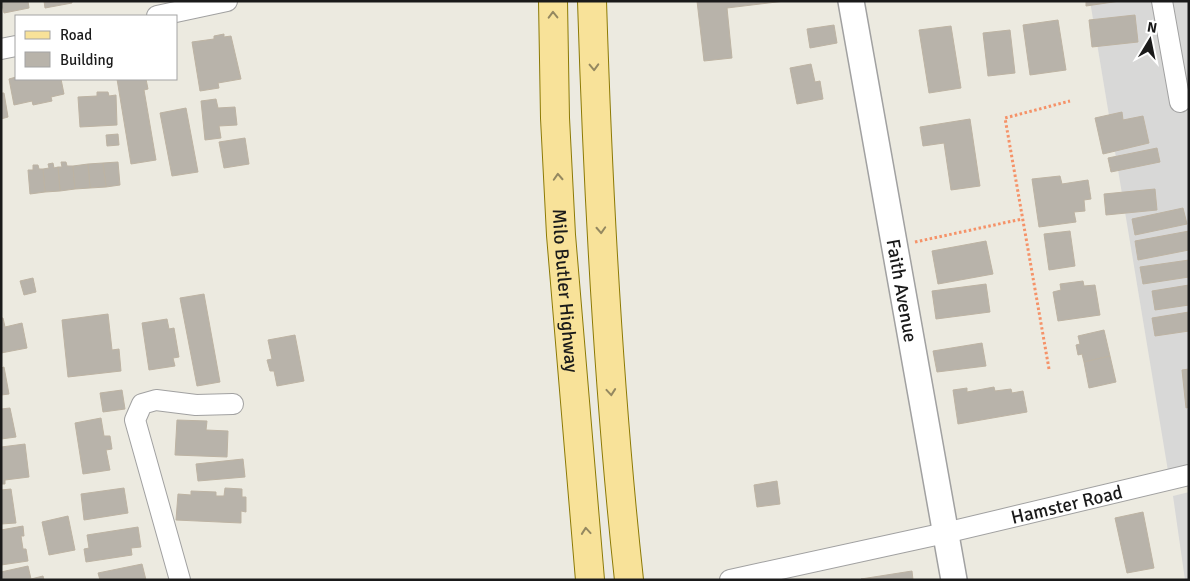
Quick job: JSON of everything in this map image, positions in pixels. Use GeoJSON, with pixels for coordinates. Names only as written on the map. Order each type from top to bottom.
{"type":"FeatureCollection","features":[{"type":"Feature","properties":{"kind":"main road","name":"Milo Butler Highway"},"geometry":{"type":"LineString","coordinates":[[553,1],[555,118],[561,235],[590,580]]}},
{"type":"Feature","properties":{"kind":"main road","name":"Milo Butler Highway"},"geometry":{"type":"LineString","coordinates":[[592,1],[598,181],[609,366],[629,580]]}},
{"type":"Feature","properties":{"kind":"street"},"geometry":{"type":"LineString","coordinates":[[162,15],[227,1]]}},
{"type":"Feature","properties":{"kind":"street","name":"Faith Avenue"},"geometry":{"type":"LineString","coordinates":[[851,1],[954,580]]}},
{"type":"Feature","properties":{"kind":"street"},"geometry":{"type":"LineString","coordinates":[[1162,1],[1180,102]]}},
{"type":"Feature","properties":{"kind":"street"},"geometry":{"type":"LineString","coordinates":[[1,49],[15,46]]}},
{"type":"Feature","properties":{"kind":"street"},"geometry":{"type":"LineString","coordinates":[[180,580],[135,420],[142,404],[156,400],[196,405],[233,404]]}},
{"type":"Feature","properties":{"kind":"street","name":"Hamster Road"},"geometry":{"type":"LineString","coordinates":[[730,580],[1189,475]]}},
{"type":"Feature","properties":{"kind":"path"},"geometry":{"type":"LineString","coordinates":[[1050,368],[1005,118],[1070,101]]}},
{"type":"Feature","properties":{"kind":"path"},"geometry":{"type":"LineString","coordinates":[[894,246],[1022,219]]}},
{"type":"Feature","properties":{"kind":"shaded area"},"geometry":{"type":"Polygon","coordinates":[[[1090,1],[1189,1],[1189,473],[1169,477],[1090,1]]]}},
{"type":"Feature","properties":{"kind":"shaded area"},"geometry":{"type":"Polygon","coordinates":[[[1189,492],[1189,580],[1185,580],[1173,496],[1189,492]]]}},
{"type":"Feature","properties":{"kind":"building"},"geometry":{"type":"Polygon","coordinates":[[[1,1],[28,1],[29,8],[4,13],[1,1]]]}},
{"type":"Feature","properties":{"kind":"building"},"geometry":{"type":"Polygon","coordinates":[[[44,1],[72,1],[72,3],[45,8],[44,1]]]}},
{"type":"Feature","properties":{"kind":"building"},"geometry":{"type":"Polygon","coordinates":[[[697,1],[785,1],[727,8],[732,58],[704,61],[697,1]]]}},
{"type":"Feature","properties":{"kind":"building"},"geometry":{"type":"Polygon","coordinates":[[[1086,1],[1120,1],[1086,6],[1086,1]]]}},
{"type":"Feature","properties":{"kind":"building"},"geometry":{"type":"Polygon","coordinates":[[[1135,15],[1138,42],[1092,47],[1089,20],[1135,15]]]}},
{"type":"Feature","properties":{"kind":"building"},"geometry":{"type":"Polygon","coordinates":[[[1058,20],[1066,70],[1030,75],[1023,25],[1058,20]]]}},
{"type":"Feature","properties":{"kind":"building"},"geometry":{"type":"Polygon","coordinates":[[[834,25],[837,43],[810,48],[807,29],[834,25]]]}},
{"type":"Feature","properties":{"kind":"building"},"geometry":{"type":"Polygon","coordinates":[[[951,26],[961,88],[929,93],[919,30],[951,26]]]}},
{"type":"Feature","properties":{"kind":"building"},"geometry":{"type":"Polygon","coordinates":[[[1010,30],[1015,73],[988,76],[983,33],[1010,30]]]}},
{"type":"Feature","properties":{"kind":"building"},"geometry":{"type":"Polygon","coordinates":[[[224,34],[224,37],[231,36],[241,79],[218,83],[219,88],[200,91],[192,42],[214,39],[214,36],[224,34]]]}},
{"type":"Feature","properties":{"kind":"building"},"geometry":{"type":"Polygon","coordinates":[[[811,64],[815,82],[820,81],[823,99],[797,104],[790,68],[811,64]]]}},
{"type":"Feature","properties":{"kind":"building"},"geometry":{"type":"Polygon","coordinates":[[[15,77],[15,80],[61,80],[64,94],[51,97],[52,101],[33,105],[32,101],[14,105],[9,79],[15,77]]]}},
{"type":"Feature","properties":{"kind":"building"},"geometry":{"type":"Polygon","coordinates":[[[117,80],[146,80],[148,89],[144,90],[156,160],[131,164],[117,80]]]}},
{"type":"Feature","properties":{"kind":"building"},"geometry":{"type":"Polygon","coordinates":[[[97,92],[108,92],[109,96],[116,95],[117,125],[80,127],[78,97],[97,96],[97,92]]]}},
{"type":"Feature","properties":{"kind":"building"},"geometry":{"type":"Polygon","coordinates":[[[1,93],[4,93],[8,117],[1,119],[1,93]]]}},
{"type":"Feature","properties":{"kind":"building"},"geometry":{"type":"Polygon","coordinates":[[[216,99],[218,108],[235,107],[237,125],[219,126],[221,138],[205,140],[201,101],[216,99]]]}},
{"type":"Feature","properties":{"kind":"building"},"geometry":{"type":"Polygon","coordinates":[[[186,108],[198,172],[172,176],[160,113],[186,108]]]}},
{"type":"Feature","properties":{"kind":"building"},"geometry":{"type":"Polygon","coordinates":[[[1122,112],[1123,120],[1143,116],[1149,143],[1103,154],[1095,118],[1122,112]]]}},
{"type":"Feature","properties":{"kind":"building"},"geometry":{"type":"Polygon","coordinates":[[[970,119],[980,186],[951,190],[944,143],[923,146],[920,127],[970,119]]]}},
{"type":"Feature","properties":{"kind":"building"},"geometry":{"type":"Polygon","coordinates":[[[118,134],[119,145],[107,146],[106,135],[118,134]]]}},
{"type":"Feature","properties":{"kind":"building"},"geometry":{"type":"Polygon","coordinates":[[[245,138],[249,164],[224,168],[219,142],[245,138]]]}},
{"type":"Feature","properties":{"kind":"building"},"geometry":{"type":"Polygon","coordinates":[[[1157,148],[1160,162],[1111,172],[1108,158],[1157,148]]]}},
{"type":"Feature","properties":{"kind":"building"},"geometry":{"type":"Polygon","coordinates":[[[61,162],[66,162],[67,166],[73,166],[75,189],[60,191],[58,167],[62,167],[61,162]]]}},
{"type":"Feature","properties":{"kind":"building"},"geometry":{"type":"Polygon","coordinates":[[[118,162],[120,185],[106,187],[103,163],[118,162]]]}},
{"type":"Feature","properties":{"kind":"building"},"geometry":{"type":"Polygon","coordinates":[[[53,163],[54,168],[58,167],[60,191],[45,192],[43,169],[49,168],[48,164],[53,163]]]}},
{"type":"Feature","properties":{"kind":"building"},"geometry":{"type":"Polygon","coordinates":[[[103,163],[106,187],[90,188],[88,164],[103,163]]]}},
{"type":"Feature","properties":{"kind":"building"},"geometry":{"type":"Polygon","coordinates":[[[88,164],[90,188],[75,189],[73,166],[88,164]]]}},
{"type":"Feature","properties":{"kind":"building"},"geometry":{"type":"Polygon","coordinates":[[[33,165],[38,165],[39,169],[43,169],[45,192],[30,194],[28,170],[33,170],[33,165]]]}},
{"type":"Feature","properties":{"kind":"building"},"geometry":{"type":"Polygon","coordinates":[[[1060,176],[1062,184],[1088,180],[1091,199],[1084,200],[1085,211],[1074,212],[1076,222],[1039,227],[1032,179],[1060,176]]]}},
{"type":"Feature","properties":{"kind":"building"},"geometry":{"type":"Polygon","coordinates":[[[1155,189],[1157,210],[1106,215],[1104,194],[1155,189]]]}},
{"type":"Feature","properties":{"kind":"building"},"geometry":{"type":"Polygon","coordinates":[[[1183,208],[1187,224],[1135,235],[1132,219],[1183,208]]]}},
{"type":"Feature","properties":{"kind":"building"},"geometry":{"type":"Polygon","coordinates":[[[1070,231],[1075,266],[1049,270],[1044,234],[1070,231]]]}},
{"type":"Feature","properties":{"kind":"building"},"geometry":{"type":"Polygon","coordinates":[[[1189,231],[1189,250],[1138,260],[1135,241],[1189,231]]]}},
{"type":"Feature","properties":{"kind":"building"},"geometry":{"type":"Polygon","coordinates":[[[986,241],[993,274],[938,284],[932,251],[986,241]]]}},
{"type":"Feature","properties":{"kind":"building"},"geometry":{"type":"Polygon","coordinates":[[[1189,260],[1189,277],[1143,284],[1140,267],[1189,260]]]}},
{"type":"Feature","properties":{"kind":"building"},"geometry":{"type":"Polygon","coordinates":[[[33,278],[36,292],[24,295],[20,281],[33,278]]]}},
{"type":"Feature","properties":{"kind":"building"},"geometry":{"type":"Polygon","coordinates":[[[1083,281],[1084,286],[1095,285],[1100,315],[1058,321],[1053,292],[1061,290],[1060,284],[1083,281]]]}},
{"type":"Feature","properties":{"kind":"building"},"geometry":{"type":"Polygon","coordinates":[[[986,284],[990,312],[936,319],[932,291],[986,284]]]}},
{"type":"Feature","properties":{"kind":"building"},"geometry":{"type":"Polygon","coordinates":[[[1189,285],[1189,305],[1155,310],[1152,291],[1189,285]]]}},
{"type":"Feature","properties":{"kind":"building"},"geometry":{"type":"Polygon","coordinates":[[[204,294],[220,382],[197,386],[180,298],[204,294]]]}},
{"type":"Feature","properties":{"kind":"building"},"geometry":{"type":"Polygon","coordinates":[[[1189,312],[1189,331],[1155,336],[1152,318],[1189,312]]]}},
{"type":"Feature","properties":{"kind":"building"},"geometry":{"type":"Polygon","coordinates":[[[108,314],[112,350],[119,349],[121,371],[68,377],[62,320],[108,314]]]}},
{"type":"Feature","properties":{"kind":"building"},"geometry":{"type":"Polygon","coordinates":[[[1,318],[3,318],[5,327],[22,323],[27,348],[1,353],[1,318]]]}},
{"type":"Feature","properties":{"kind":"building"},"geometry":{"type":"Polygon","coordinates":[[[167,319],[169,329],[174,328],[179,357],[173,358],[175,366],[149,370],[142,323],[167,319]]]}},
{"type":"Feature","properties":{"kind":"building"},"geometry":{"type":"Polygon","coordinates":[[[1104,330],[1110,356],[1084,362],[1082,354],[1078,355],[1076,345],[1080,344],[1078,336],[1104,330]]]}},
{"type":"Feature","properties":{"kind":"building"},"geometry":{"type":"Polygon","coordinates":[[[295,335],[304,381],[277,386],[274,371],[270,371],[267,360],[272,359],[268,340],[295,335]]]}},
{"type":"Feature","properties":{"kind":"building"},"geometry":{"type":"Polygon","coordinates":[[[982,343],[986,366],[937,372],[933,351],[982,343]]]}},
{"type":"Feature","properties":{"kind":"building"},"geometry":{"type":"Polygon","coordinates":[[[1110,356],[1116,382],[1089,388],[1084,362],[1110,356]]]}},
{"type":"Feature","properties":{"kind":"building"},"geometry":{"type":"Polygon","coordinates":[[[4,367],[9,394],[1,395],[1,368],[4,367]]]}},
{"type":"Feature","properties":{"kind":"building"},"geometry":{"type":"Polygon","coordinates":[[[1189,369],[1189,407],[1186,408],[1182,370],[1189,369]]]}},
{"type":"Feature","properties":{"kind":"building"},"geometry":{"type":"Polygon","coordinates":[[[994,387],[995,391],[1011,389],[1012,393],[1023,391],[1027,412],[958,424],[953,390],[967,388],[967,392],[994,387]]]}},
{"type":"Feature","properties":{"kind":"building"},"geometry":{"type":"Polygon","coordinates":[[[122,390],[125,409],[103,412],[100,393],[122,390]]]}},
{"type":"Feature","properties":{"kind":"building"},"geometry":{"type":"Polygon","coordinates":[[[10,408],[16,437],[1,439],[1,409],[10,408]]]}},
{"type":"Feature","properties":{"kind":"building"},"geometry":{"type":"Polygon","coordinates":[[[101,418],[104,436],[110,436],[112,449],[106,450],[110,470],[83,474],[75,423],[101,418]]]}},
{"type":"Feature","properties":{"kind":"building"},"geometry":{"type":"Polygon","coordinates":[[[177,420],[207,421],[206,430],[228,431],[227,457],[175,455],[177,420]]]}},
{"type":"Feature","properties":{"kind":"building"},"geometry":{"type":"Polygon","coordinates":[[[25,444],[29,477],[5,480],[5,484],[1,484],[1,447],[25,444]]]}},
{"type":"Feature","properties":{"kind":"building"},"geometry":{"type":"Polygon","coordinates":[[[243,459],[245,477],[198,481],[196,464],[243,459]]]}},
{"type":"Feature","properties":{"kind":"building"},"geometry":{"type":"Polygon","coordinates":[[[777,481],[780,504],[757,507],[754,485],[777,481]]]}},
{"type":"Feature","properties":{"kind":"building"},"geometry":{"type":"Polygon","coordinates":[[[124,488],[128,513],[84,520],[81,494],[124,488]]]}},
{"type":"Feature","properties":{"kind":"building"},"geometry":{"type":"Polygon","coordinates":[[[225,488],[242,489],[242,497],[246,497],[246,512],[241,511],[241,523],[176,520],[178,494],[191,495],[191,491],[216,492],[216,496],[224,496],[225,488]]]}},
{"type":"Feature","properties":{"kind":"building"},"geometry":{"type":"Polygon","coordinates":[[[11,489],[16,523],[1,524],[1,490],[11,489]]]}},
{"type":"Feature","properties":{"kind":"building"},"geometry":{"type":"Polygon","coordinates":[[[1143,512],[1154,568],[1127,573],[1115,518],[1143,512]]]}},
{"type":"Feature","properties":{"kind":"building"},"geometry":{"type":"Polygon","coordinates":[[[68,516],[75,550],[49,555],[42,522],[68,516]]]}},
{"type":"Feature","properties":{"kind":"building"},"geometry":{"type":"Polygon","coordinates":[[[23,526],[24,536],[21,536],[23,549],[26,549],[28,561],[1,565],[1,530],[23,526]]]}},
{"type":"Feature","properties":{"kind":"building"},"geometry":{"type":"Polygon","coordinates":[[[138,527],[141,547],[131,548],[132,555],[86,562],[84,549],[89,548],[87,535],[138,527]]]}},
{"type":"Feature","properties":{"kind":"building"},"geometry":{"type":"Polygon","coordinates":[[[142,564],[146,580],[100,580],[98,573],[142,564]]]}},
{"type":"Feature","properties":{"kind":"building"},"geometry":{"type":"Polygon","coordinates":[[[28,566],[31,579],[43,576],[44,580],[1,580],[1,572],[28,566]]]}},
{"type":"Feature","properties":{"kind":"building"},"geometry":{"type":"Polygon","coordinates":[[[912,571],[913,580],[861,579],[912,571]]]}}]}
